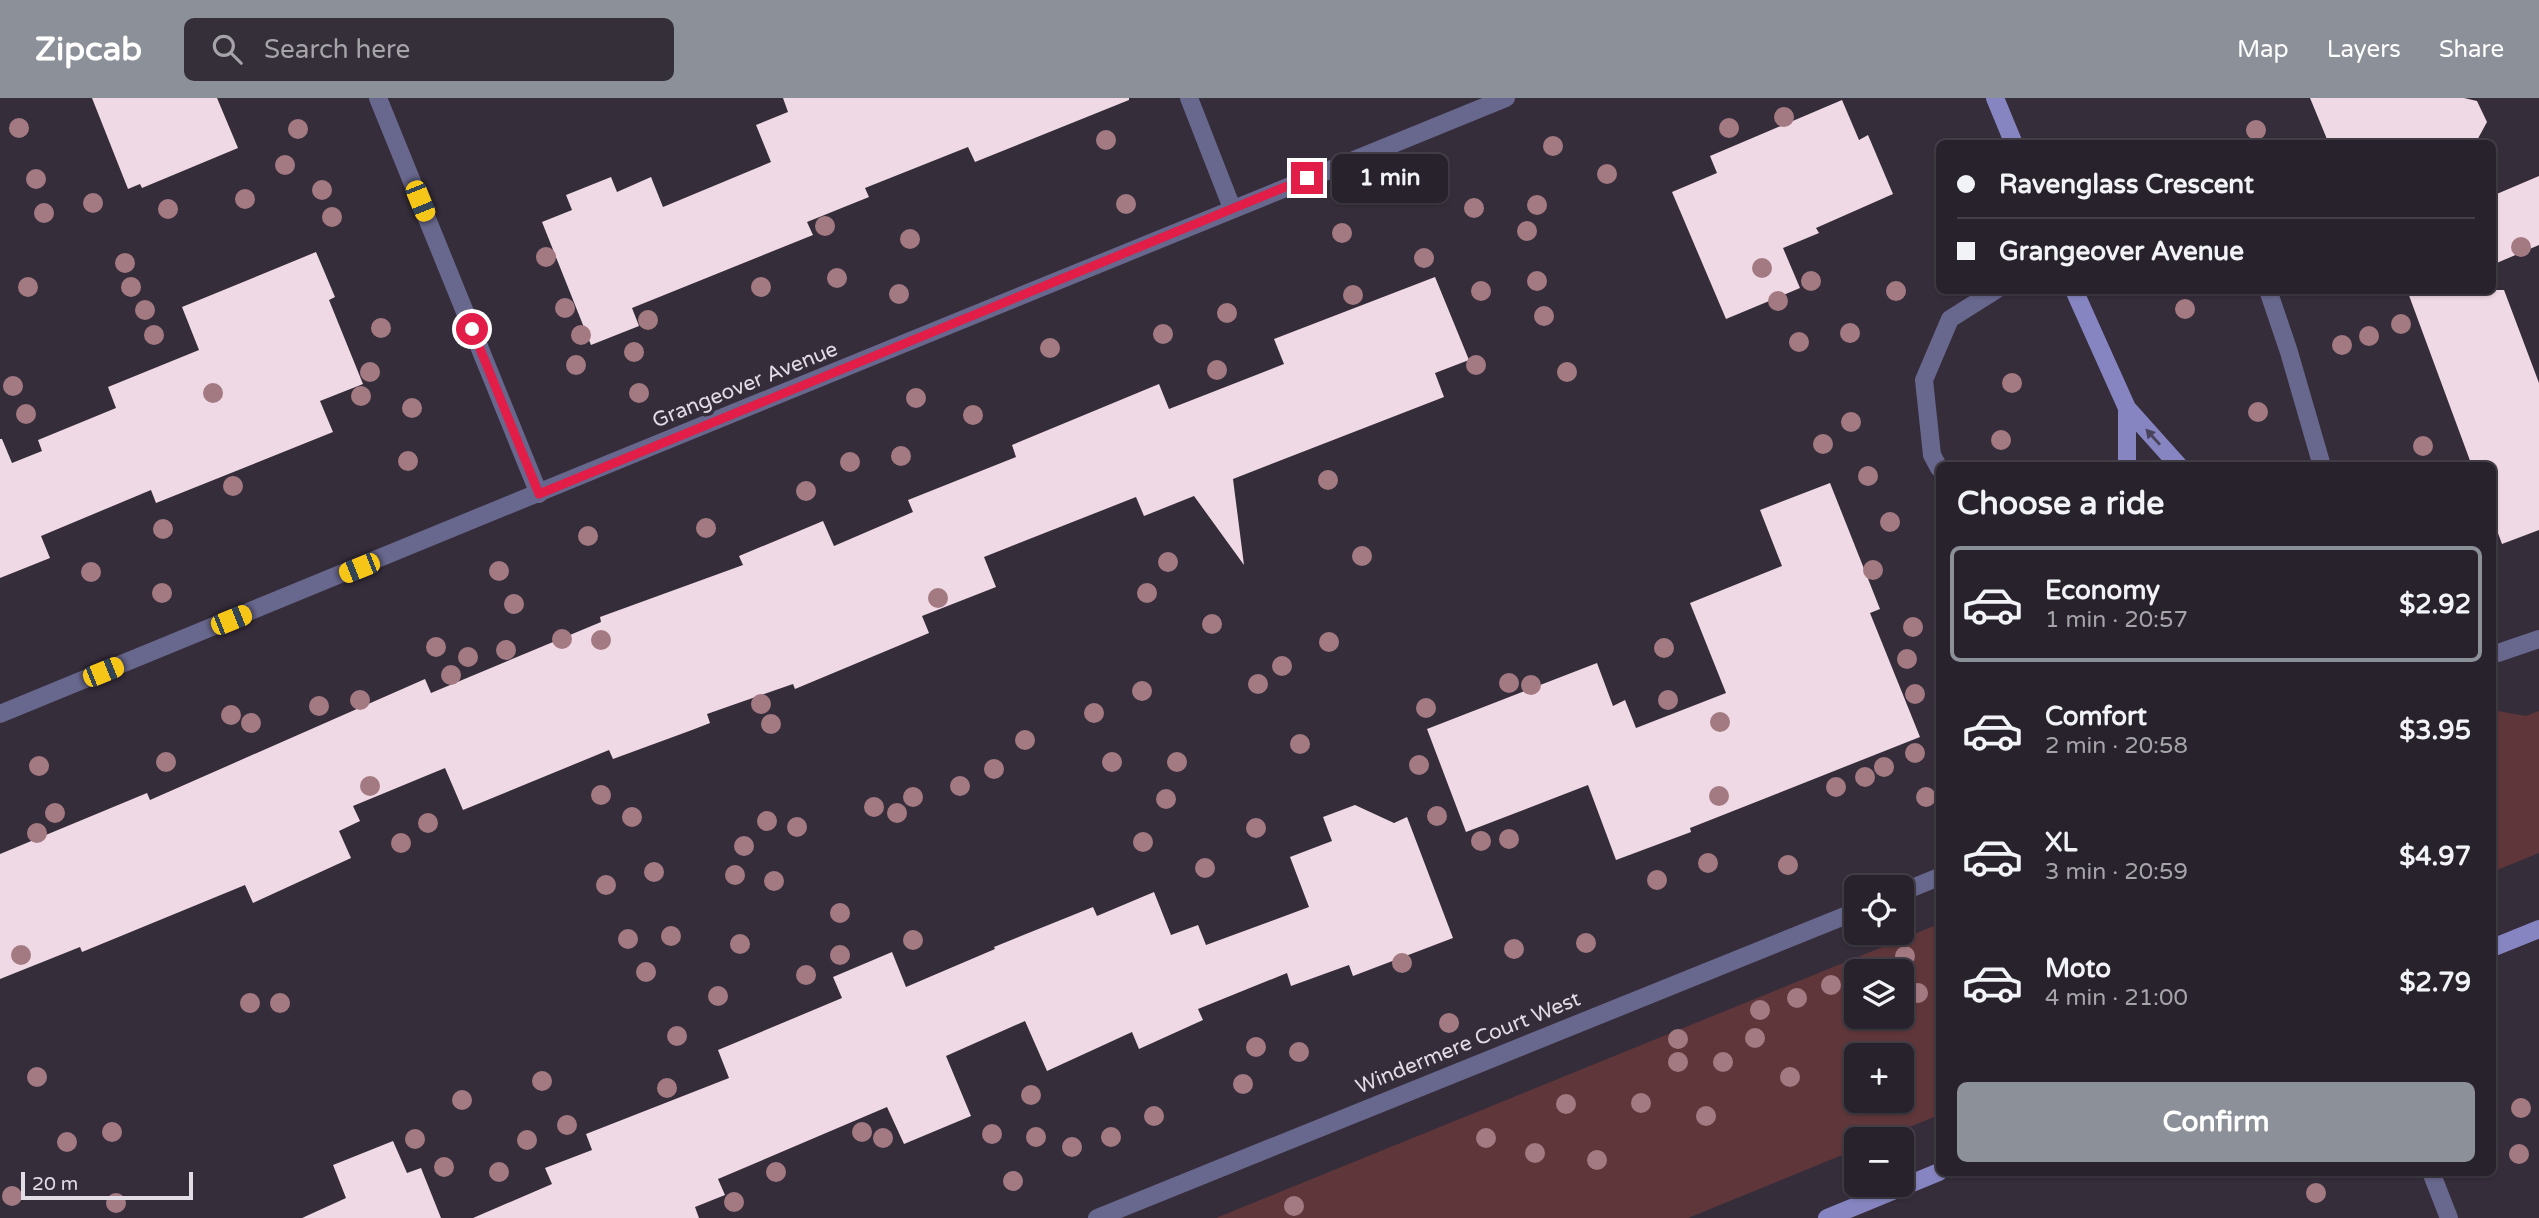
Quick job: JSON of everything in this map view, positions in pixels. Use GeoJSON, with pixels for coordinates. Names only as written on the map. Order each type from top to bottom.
{"type":"FeatureCollection","features":[{"type":"Feature","properties":{"kind":"street"},"geometry":{"type":"LineString","coordinates":[[378,98],[539,494]]}},
{"type":"Feature","properties":{"kind":"street"},"geometry":{"type":"LineString","coordinates":[[1189,98],[1232,208]]}},
{"type":"Feature","properties":{"kind":"street","name":"Grangeover Avenue"},"geometry":{"type":"LineString","coordinates":[[0,714],[1232,208],[1507,98]]}},
{"type":"Feature","properties":{"kind":"street"},"geometry":{"type":"LineString","coordinates":[[1995,98],[2012,140]]}},
{"type":"Feature","properties":{"kind":"street"},"geometry":{"type":"LineString","coordinates":[[1936,463],[1931,455],[1924,380],[1950,319],[1990,294]]}},
{"type":"Feature","properties":{"kind":"street"},"geometry":{"type":"LineString","coordinates":[[2076,294],[2126,408],[2175,462]]}},
{"type":"Feature","properties":{"kind":"street"},"geometry":{"type":"LineString","coordinates":[[2269,294],[2321,462]]}},
{"type":"Feature","properties":{"kind":"street"},"geometry":{"type":"LineString","coordinates":[[2126,408],[2126,462]]}},
{"type":"Feature","properties":{"kind":"street"},"geometry":{"type":"LineString","coordinates":[[2496,653],[2539,639]]}},
{"type":"Feature","properties":{"kind":"street"},"geometry":{"type":"LineString","coordinates":[[1914,887],[1936,878]]}},
{"type":"Feature","properties":{"kind":"street","name":"Windermere Court West"},"geometry":{"type":"LineString","coordinates":[[1097,1218],[1844,916]]}},
{"type":"Feature","properties":{"kind":"street"},"geometry":{"type":"LineString","coordinates":[[2496,946],[2539,929]]}},
{"type":"Feature","properties":{"kind":"street"},"geometry":{"type":"LineString","coordinates":[[1827,1218],[1936,1174]]}},
{"type":"Feature","properties":{"kind":"street"},"geometry":{"type":"LineString","coordinates":[[2433,1176],[2449,1218]]}},
{"type":"Feature","properties":{"kind":"shaded area"},"geometry":{"type":"Polygon","coordinates":[[[2496,711],[2526,716],[2539,711],[2539,853],[2496,870],[2496,711]]]}},
{"type":"Feature","properties":{"kind":"shaded area"},"geometry":{"type":"Polygon","coordinates":[[[1936,925],[1936,1116],[1910,1127],[1844,1127],[1844,1154],[1688,1218],[1216,1218],[1844,963],[1844,1029],[1914,1029],[1914,959],[1853,959],[1887,945],[1914,945],[1914,934],[1936,925]]]}},
{"type":"Feature","properties":{"kind":"building"},"geometry":{"type":"Polygon","coordinates":[[[92,98],[217,98],[238,148],[142,188],[140,184],[128,189],[92,98]]]}},
{"type":"Feature","properties":{"kind":"building"},"geometry":{"type":"Polygon","coordinates":[[[783,98],[1129,100],[975,162],[968,147],[865,188],[869,197],[807,222],[813,235],[632,308],[639,326],[591,345],[542,222],[572,210],[566,195],[611,177],[617,192],[651,177],[663,207],[771,162],[756,125],[788,112],[783,98]]]}},
{"type":"Feature","properties":{"kind":"building"},"geometry":{"type":"Polygon","coordinates":[[[2310,98],[2464,98],[2477,101],[2487,122],[2477,140],[2327,140],[2310,98]]]}},
{"type":"Feature","properties":{"kind":"building"},"geometry":{"type":"Polygon","coordinates":[[[1842,100],[1859,140],[1868,135],[1893,194],[1816,228],[1819,233],[1783,248],[1800,288],[1726,319],[1672,192],[1717,173],[1710,156],[1842,100]]]}},
{"type":"Feature","properties":{"kind":"building"},"geometry":{"type":"Polygon","coordinates":[[[2539,176],[2539,245],[2496,263],[2496,194],[2539,176]]]}},
{"type":"Feature","properties":{"kind":"building"},"geometry":{"type":"Polygon","coordinates":[[[316,252],[335,297],[329,300],[363,384],[320,401],[333,432],[156,503],[151,490],[41,536],[50,558],[0,578],[0,439],[12,463],[42,451],[38,440],[116,408],[108,387],[199,350],[182,307],[316,252]]]}},
{"type":"Feature","properties":{"kind":"building"},"geometry":{"type":"Polygon","coordinates":[[[1435,277],[1469,360],[1435,373],[1444,397],[1233,479],[1244,565],[1194,496],[1144,516],[1136,497],[984,557],[996,587],[922,616],[929,633],[795,689],[793,684],[707,714],[710,723],[692,730],[613,759],[609,750],[463,810],[445,768],[353,806],[360,821],[339,831],[351,858],[253,903],[245,885],[82,952],[80,947],[0,979],[0,854],[147,793],[150,800],[425,679],[431,693],[601,622],[600,617],[743,565],[739,556],[823,521],[834,546],[913,512],[908,500],[1016,457],[1012,445],[1159,384],[1169,409],[1284,364],[1274,339],[1435,277]]]}},
{"type":"Feature","properties":{"kind":"building"},"geometry":{"type":"Polygon","coordinates":[[[2496,290],[2504,290],[2539,383],[2539,530],[2502,544],[2496,528],[2496,462],[2471,462],[2408,294],[2496,294],[2496,290]]]}},
{"type":"Feature","properties":{"kind":"building"},"geometry":{"type":"Polygon","coordinates":[[[1830,483],[1880,609],[1870,613],[1920,737],[1690,828],[1691,832],[1616,860],[1588,785],[1466,832],[1427,729],[1597,663],[1613,706],[1625,700],[1636,728],[1726,693],[1690,603],[1782,566],[1760,510],[1830,483]]]}},
{"type":"Feature","properties":{"kind":"building"},"geometry":{"type":"Polygon","coordinates":[[[1355,805],[1394,823],[1407,817],[1453,938],[1353,976],[1349,965],[1291,986],[1287,973],[1198,1009],[1203,1020],[1139,1049],[1132,1032],[1047,1071],[1025,1021],[946,1056],[971,1116],[904,1144],[887,1107],[718,1179],[725,1195],[695,1207],[699,1218],[473,1218],[552,1184],[545,1168],[592,1150],[586,1134],[729,1078],[718,1050],[842,998],[833,977],[892,952],[906,987],[995,949],[994,947],[1093,907],[1097,916],[1154,892],[1171,935],[1198,925],[1206,945],[1309,907],[1290,857],[1332,841],[1323,817],[1355,805]]]}},
{"type":"Feature","properties":{"kind":"building"},"geometry":{"type":"Polygon","coordinates":[[[393,1141],[407,1173],[421,1168],[441,1218],[302,1218],[346,1198],[333,1165],[393,1141]]]}},
{"type":"Feature","properties":{"kind":"route"},"geometry":{"type":"LineString","coordinates":[[472,329],[539,494],[1307,178]]}}]}
